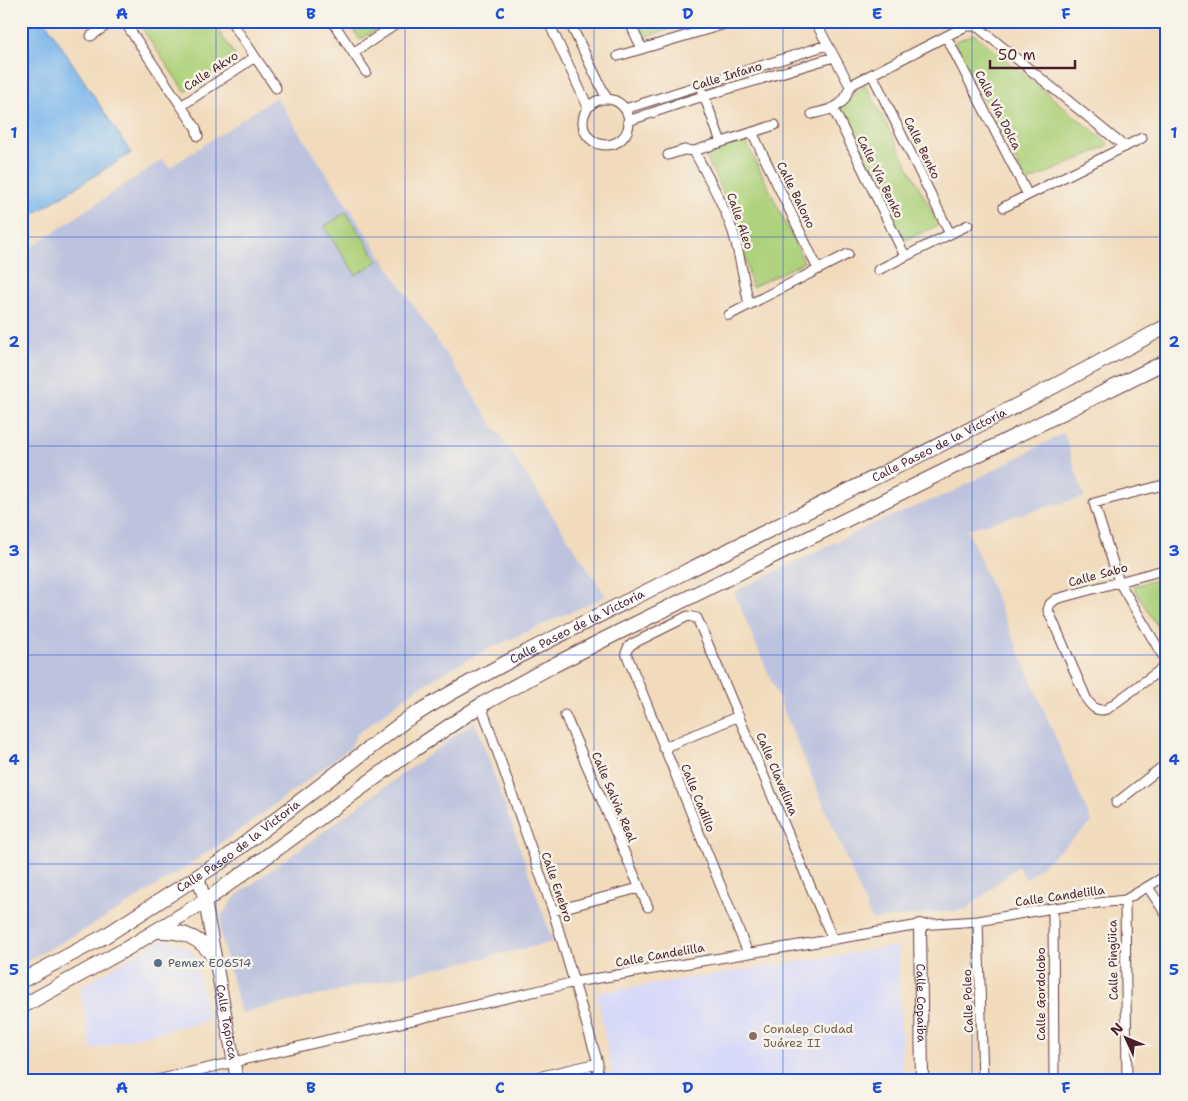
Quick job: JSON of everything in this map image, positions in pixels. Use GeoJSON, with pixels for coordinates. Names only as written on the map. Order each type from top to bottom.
{"type":"FeatureCollection","features":[{"type":"Feature","properties":{"kind":"main road","name":"Calle Paseo de la Victoria"},"geometry":{"type":"LineString","coordinates":[[21,980],[105,936],[198,877],[228,857],[406,720],[471,681],[1035,397],[1167,326]]}},
{"type":"Feature","properties":{"kind":"main road","name":"Calle Paseo de la Victoria"},"geometry":{"type":"LineString","coordinates":[[21,1007],[156,931],[205,901],[409,753],[481,705],[582,651],[1167,361]]}},
{"type":"Feature","properties":{"kind":"main road"},"geometry":{"type":"LineString","coordinates":[[156,931],[171,930],[185,934],[207,946],[214,958]]}},
{"type":"Feature","properties":{"kind":"street"},"geometry":{"type":"LineString","coordinates":[[91,36],[113,21]]}},
{"type":"Feature","properties":{"kind":"street","name":"Calle Akvo"},"geometry":{"type":"LineString","coordinates":[[124,21],[196,128],[198,136]]}},
{"type":"Feature","properties":{"kind":"street","name":"Calle Akvo"},"geometry":{"type":"LineString","coordinates":[[230,21],[276,88]]}},
{"type":"Feature","properties":{"kind":"street"},"geometry":{"type":"LineString","coordinates":[[332,21],[366,72]]}},
{"type":"Feature","properties":{"kind":"street"},"geometry":{"type":"LineString","coordinates":[[353,53],[401,21]]}},
{"type":"Feature","properties":{"kind":"street"},"geometry":{"type":"LineString","coordinates":[[548,21],[588,107]]}},
{"type":"Feature","properties":{"kind":"street"},"geometry":{"type":"LineString","coordinates":[[569,21],[607,99]]}},
{"type":"Feature","properties":{"kind":"street"},"geometry":{"type":"LineString","coordinates":[[628,21],[642,49]]}},
{"type":"Feature","properties":{"kind":"street"},"geometry":{"type":"LineString","coordinates":[[618,56],[723,23],[735,21]]}},
{"type":"Feature","properties":{"kind":"street"},"geometry":{"type":"LineString","coordinates":[[815,21],[850,86]]}},
{"type":"Feature","properties":{"kind":"street"},"geometry":{"type":"LineString","coordinates":[[812,114],[833,108],[842,102],[850,86],[966,26],[973,26],[979,28],[1124,147]]}},
{"type":"Feature","properties":{"kind":"street","name":"Calle Vía Dolca"},"geometry":{"type":"LineString","coordinates":[[946,36],[1028,195]]}},
{"type":"Feature","properties":{"kind":"street","name":"Calle Infano"},"geometry":{"type":"LineString","coordinates":[[625,109],[827,44]]}},
{"type":"Feature","properties":{"kind":"street","name":"Calle Akvo"},"geometry":{"type":"LineString","coordinates":[[181,106],[255,57]]}},
{"type":"Feature","properties":{"kind":"street","name":"Calle Infano"},"geometry":{"type":"LineString","coordinates":[[628,121],[834,57]]}},
{"type":"Feature","properties":{"kind":"street","name":"Calle Benko"},"geometry":{"type":"LineString","coordinates":[[872,74],[950,234]]}},
{"type":"Feature","properties":{"kind":"street"},"geometry":{"type":"LineString","coordinates":[[700,85],[721,142]]}},
{"type":"Feature","properties":{"kind":"street"},"geometry":{"type":"LineString","coordinates":[[607,99],[616,101],[625,109],[628,121],[626,132],[618,141],[607,145],[595,142],[587,135],[583,124],[588,107],[595,102],[607,99]]}},
{"type":"Feature","properties":{"kind":"street","name":"Calle Vía Benko"},"geometry":{"type":"LineString","coordinates":[[833,108],[905,256]]}},
{"type":"Feature","properties":{"kind":"street"},"geometry":{"type":"LineString","coordinates":[[668,155],[684,150],[694,151],[775,124]]}},
{"type":"Feature","properties":{"kind":"street","name":"Calle Balono"},"geometry":{"type":"LineString","coordinates":[[752,132],[818,269]]}},
{"type":"Feature","properties":{"kind":"street"},"geometry":{"type":"LineString","coordinates":[[1004,207],[1142,138]]}},
{"type":"Feature","properties":{"kind":"street","name":"Calle Aleo"},"geometry":{"type":"LineString","coordinates":[[694,151],[712,184],[732,232],[739,255],[749,305]]}},
{"type":"Feature","properties":{"kind":"street"},"geometry":{"type":"LineString","coordinates":[[878,270],[968,225]]}},
{"type":"Feature","properties":{"kind":"street"},"geometry":{"type":"LineString","coordinates":[[729,315],[848,254]]}},
{"type":"Feature","properties":{"kind":"street"},"geometry":{"type":"LineString","coordinates":[[1167,484],[1094,504],[1119,582],[1167,664]]}},
{"type":"Feature","properties":{"kind":"street","name":"Calle Sabo"},"geometry":{"type":"LineString","coordinates":[[1167,569],[1056,599],[1050,604],[1048,610],[1087,700],[1093,708],[1101,711],[1107,709],[1167,664]]}},
{"type":"Feature","properties":{"kind":"street","name":"Calle Clavellina"},"geometry":{"type":"LineString","coordinates":[[626,653],[632,644],[688,616],[697,618],[833,940]]}},
{"type":"Feature","properties":{"kind":"street","name":"Calle Cadillo"},"geometry":{"type":"LineString","coordinates":[[626,653],[663,748],[748,952]]}},
{"type":"Feature","properties":{"kind":"street","name":"Calle Enebro"},"geometry":{"type":"LineString","coordinates":[[481,705],[575,982],[598,1063],[597,1080]]}},
{"type":"Feature","properties":{"kind":"street","name":"Calle Salvia Real"},"geometry":{"type":"LineString","coordinates":[[565,715],[648,907]]}},
{"type":"Feature","properties":{"kind":"street"},"geometry":{"type":"LineString","coordinates":[[663,748],[739,716]]}},
{"type":"Feature","properties":{"kind":"street"},"geometry":{"type":"LineString","coordinates":[[1116,803],[1167,763]]}},
{"type":"Feature","properties":{"kind":"street","name":"Calle Candelilla"},"geometry":{"type":"LineString","coordinates":[[157,1080],[575,982],[920,925],[978,921],[1053,908],[1125,900],[1167,875]]}},
{"type":"Feature","properties":{"kind":"street","name":"Calle Tapioca"},"geometry":{"type":"LineString","coordinates":[[198,877],[205,901],[232,1062],[237,1080]]}},
{"type":"Feature","properties":{"kind":"street"},"geometry":{"type":"LineString","coordinates":[[1148,887],[1167,916]]}},
{"type":"Feature","properties":{"kind":"street"},"geometry":{"type":"LineString","coordinates":[[552,911],[639,888]]}},
{"type":"Feature","properties":{"kind":"street","name":"Calle Pingüica"},"geometry":{"type":"LineString","coordinates":[[1125,900],[1127,1080]]}},
{"type":"Feature","properties":{"kind":"street","name":"Calle Gordolobo"},"geometry":{"type":"LineString","coordinates":[[1053,908],[1054,1080]]}},
{"type":"Feature","properties":{"kind":"street","name":"Calle Poleo"},"geometry":{"type":"LineString","coordinates":[[978,921],[983,1080]]}},
{"type":"Feature","properties":{"kind":"street","name":"Calle Copaiba"},"geometry":{"type":"LineString","coordinates":[[920,925],[922,1080]]}},
{"type":"Feature","properties":{"kind":"street"},"geometry":{"type":"LineString","coordinates":[[525,1080],[598,1063]]}},
{"type":"Feature","properties":{"kind":"shaded area"},"geometry":{"type":"Polygon","coordinates":[[[276,97],[606,596],[478,654],[409,694],[356,735],[350,748],[246,826],[125,906],[21,964],[21,254],[163,159],[169,168],[276,97]]]}},
{"type":"Feature","properties":{"kind":"shaded area"},"geometry":{"type":"Polygon","coordinates":[[[1064,433],[1084,497],[967,529],[1092,823],[1026,879],[1018,866],[967,909],[872,920],[734,592],[875,523],[952,492],[1064,433]]]}},
{"type":"Feature","properties":{"kind":"shaded area"},"geometry":{"type":"Polygon","coordinates":[[[475,721],[553,942],[241,1013],[220,933],[222,915],[237,895],[475,721]]]}},
{"type":"Feature","properties":{"kind":"shaded area"},"geometry":{"type":"Polygon","coordinates":[[[164,938],[192,950],[209,1020],[91,1049],[80,987],[164,938]]]}},
{"type":"Feature","properties":{"kind":"shaded area","name":"Conalep Ciudad Juárez II"},"geometry":{"type":"Polygon","coordinates":[[[898,946],[903,1080],[613,1080],[597,993],[898,946]]]}},
{"type":"Feature","properties":{"kind":"green space"},"geometry":{"type":"Polygon","coordinates":[[[137,21],[212,21],[236,57],[185,92],[137,21]]]}},
{"type":"Feature","properties":{"kind":"green space"},"geometry":{"type":"Polygon","coordinates":[[[348,21],[390,21],[360,40],[348,21]]]}},
{"type":"Feature","properties":{"kind":"green space"},"geometry":{"type":"Polygon","coordinates":[[[635,21],[695,21],[642,38],[635,21]]]}},
{"type":"Feature","properties":{"kind":"green space"},"geometry":{"type":"Polygon","coordinates":[[[974,34],[1110,145],[1027,182],[954,42],[974,34]]]}},
{"type":"Feature","properties":{"kind":"green space"},"geometry":{"type":"Polygon","coordinates":[[[865,84],[939,225],[903,241],[840,110],[865,84]]]}},
{"type":"Feature","properties":{"kind":"green space"},"geometry":{"type":"Polygon","coordinates":[[[745,139],[804,262],[752,287],[734,215],[705,155],[745,139]]]}},
{"type":"Feature","properties":{"kind":"green space"},"geometry":{"type":"Polygon","coordinates":[[[346,212],[378,261],[356,275],[324,227],[346,212]]]}},
{"type":"Feature","properties":{"kind":"green space"},"geometry":{"type":"Polygon","coordinates":[[[1167,577],[1167,642],[1134,586],[1167,577]]]}},
{"type":"Feature","properties":{"kind":"water"},"geometry":{"type":"Polygon","coordinates":[[[21,21],[45,21],[131,153],[21,222],[21,21]]]}},
{"type":"Feature","properties":{"kind":"place","name":"Pemex E06514"},"geometry":{"type":"Point","coordinates":[158,963]}},
{"type":"Feature","properties":{"kind":"place","name":"Conalep Ciudad Juárez II"},"geometry":{"type":"Point","coordinates":[753,1036]}}]}
